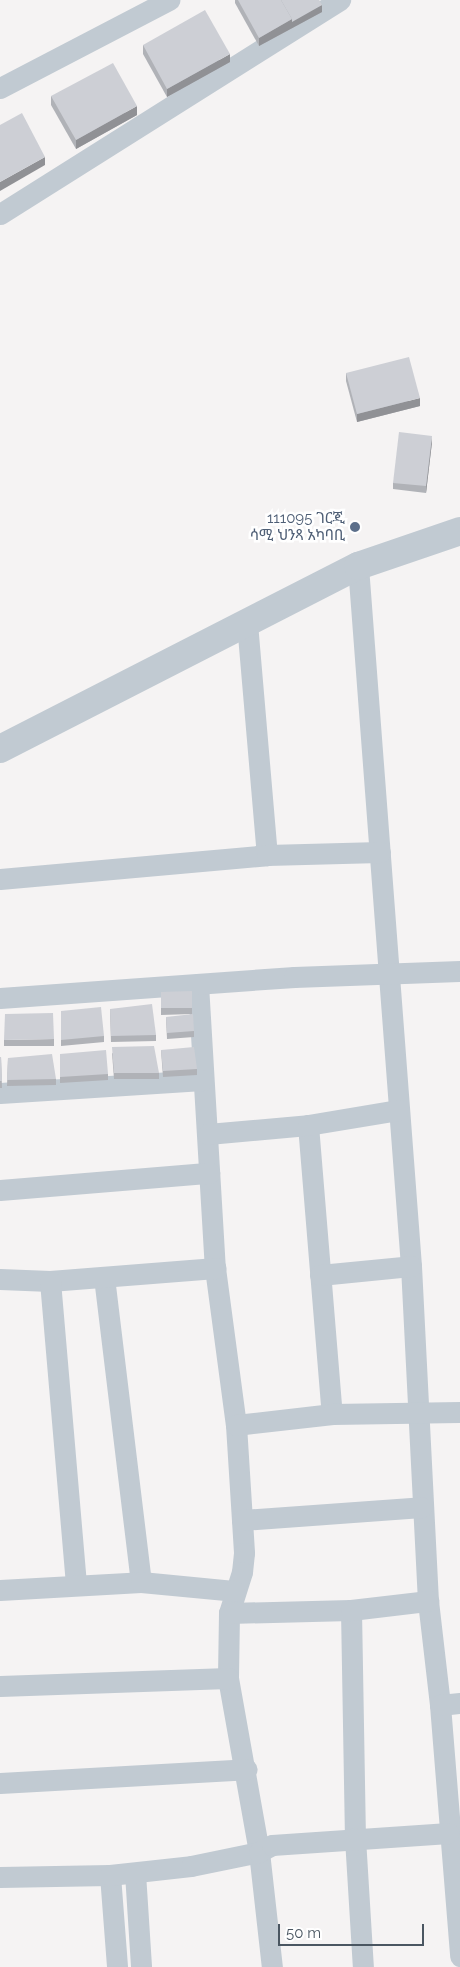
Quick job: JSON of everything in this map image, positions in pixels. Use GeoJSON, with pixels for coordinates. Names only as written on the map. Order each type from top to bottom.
{"type":"FeatureCollection","features":[{"type":"Feature","properties":{"kind":"street"},"geometry":{"type":"LineString","coordinates":[[0,88],[169,0]]}},
{"type":"Feature","properties":{"kind":"street"},"geometry":{"type":"LineString","coordinates":[[0,214],[340,0]]}},
{"type":"Feature","properties":{"kind":"street"},"geometry":{"type":"LineString","coordinates":[[0,749],[358,566],[460,531]]}},
{"type":"Feature","properties":{"kind":"street"},"geometry":{"type":"LineString","coordinates":[[358,566],[411,1266],[428,1601],[450,1704],[449,1833],[460,1956]]}},
{"type":"Feature","properties":{"kind":"street"},"geometry":{"type":"LineString","coordinates":[[247,623],[267,855]]}},
{"type":"Feature","properties":{"kind":"street"},"geometry":{"type":"LineString","coordinates":[[0,879],[267,855],[380,852]]}},
{"type":"Feature","properties":{"kind":"street"},"geometry":{"type":"LineString","coordinates":[[0,998],[388,972],[460,971]]}},
{"type":"Feature","properties":{"kind":"street"},"geometry":{"type":"LineString","coordinates":[[198,984],[215,1268],[236,1425],[242,1520],[242,1572],[234,1591],[229,1613],[228,1678],[246,1769],[259,1852],[272,1967]]}},
{"type":"Feature","properties":{"kind":"street"},"geometry":{"type":"LineString","coordinates":[[0,1093],[203,1080]]}},
{"type":"Feature","properties":{"kind":"street"},"geometry":{"type":"LineString","coordinates":[[208,1134],[308,1125],[399,1110]]}},
{"type":"Feature","properties":{"kind":"street"},"geometry":{"type":"LineString","coordinates":[[308,1125],[332,1414]]}},
{"type":"Feature","properties":{"kind":"street"},"geometry":{"type":"LineString","coordinates":[[0,1190],[209,1173]]}},
{"type":"Feature","properties":{"kind":"street"},"geometry":{"type":"LineString","coordinates":[[320,1275],[411,1266]]}},
{"type":"Feature","properties":{"kind":"street"},"geometry":{"type":"LineString","coordinates":[[0,1279],[50,1281],[215,1268]]}},
{"type":"Feature","properties":{"kind":"street"},"geometry":{"type":"LineString","coordinates":[[104,1277],[141,1582]]}},
{"type":"Feature","properties":{"kind":"street"},"geometry":{"type":"LineString","coordinates":[[50,1281],[76,1585]]}},
{"type":"Feature","properties":{"kind":"street"},"geometry":{"type":"LineString","coordinates":[[236,1425],[332,1414],[419,1415],[460,1412]]}},
{"type":"Feature","properties":{"kind":"street"},"geometry":{"type":"LineString","coordinates":[[242,1520],[422,1507]]}},
{"type":"Feature","properties":{"kind":"street"},"geometry":{"type":"LineString","coordinates":[[0,1590],[141,1582],[234,1591]]}},
{"type":"Feature","properties":{"kind":"street"},"geometry":{"type":"LineString","coordinates":[[229,1613],[351,1610],[428,1601]]}},
{"type":"Feature","properties":{"kind":"street"},"geometry":{"type":"LineString","coordinates":[[351,1610],[355,1838],[364,1967]]}},
{"type":"Feature","properties":{"kind":"street"},"geometry":{"type":"LineString","coordinates":[[0,1686],[228,1678]]}},
{"type":"Feature","properties":{"kind":"street"},"geometry":{"type":"LineString","coordinates":[[0,1783],[246,1769]]}},
{"type":"Feature","properties":{"kind":"street"},"geometry":{"type":"LineString","coordinates":[[0,1876],[110,1876],[259,1852],[272,1846],[355,1838],[449,1833]]}},
{"type":"Feature","properties":{"kind":"street"},"geometry":{"type":"LineString","coordinates":[[134,1873],[141,1967]]}},
{"type":"Feature","properties":{"kind":"street"},"geometry":{"type":"LineString","coordinates":[[110,1876],[117,1967]]}},
{"type":"Feature","properties":{"kind":"building"},"geometry":{"type":"Polygon","coordinates":[[[238,0],[281,0],[292,19],[259,38],[238,0]]]}},
{"type":"Feature","properties":{"kind":"building"},"geometry":{"type":"Polygon","coordinates":[[[281,0],[319,0],[322,5],[292,22],[281,0]]]}},
{"type":"Feature","properties":{"kind":"building"},"geometry":{"type":"Polygon","coordinates":[[[205,10],[230,54],[167,89],[143,45],[205,10]]]}},
{"type":"Feature","properties":{"kind":"building"},"geometry":{"type":"Polygon","coordinates":[[[113,63],[137,106],[76,140],[51,96],[113,63]]]}},
{"type":"Feature","properties":{"kind":"building"},"geometry":{"type":"Polygon","coordinates":[[[22,113],[45,157],[0,182],[0,125],[22,113]]]}},
{"type":"Feature","properties":{"kind":"building"},"geometry":{"type":"Polygon","coordinates":[[[409,357],[420,398],[357,414],[346,373],[409,357]]]}},
{"type":"Feature","properties":{"kind":"building"},"geometry":{"type":"Polygon","coordinates":[[[399,432],[432,436],[426,486],[393,483],[399,432]]]}},
{"type":"Feature","properties":{"kind":"building"},"geometry":{"type":"Polygon","coordinates":[[[192,991],[192,1008],[161,1008],[161,992],[192,991]]]}},
{"type":"Feature","properties":{"kind":"building"},"geometry":{"type":"Polygon","coordinates":[[[152,1004],[156,1035],[111,1036],[110,1009],[152,1004]]]}},
{"type":"Feature","properties":{"kind":"building"},"geometry":{"type":"Polygon","coordinates":[[[101,1007],[104,1036],[61,1040],[61,1011],[101,1007]]]}},
{"type":"Feature","properties":{"kind":"building"},"geometry":{"type":"Polygon","coordinates":[[[53,1013],[54,1039],[4,1040],[5,1014],[53,1013]]]}},
{"type":"Feature","properties":{"kind":"building"},"geometry":{"type":"Polygon","coordinates":[[[193,1014],[194,1031],[167,1033],[166,1017],[193,1014]]]}},
{"type":"Feature","properties":{"kind":"building"},"geometry":{"type":"Polygon","coordinates":[[[154,1046],[159,1073],[114,1073],[112,1047],[154,1046]]]}},
{"type":"Feature","properties":{"kind":"building"},"geometry":{"type":"Polygon","coordinates":[[[194,1047],[197,1069],[163,1071],[161,1050],[194,1047]]]}},
{"type":"Feature","properties":{"kind":"building"},"geometry":{"type":"Polygon","coordinates":[[[106,1050],[108,1074],[60,1077],[60,1054],[106,1050]]]}},
{"type":"Feature","properties":{"kind":"building"},"geometry":{"type":"Polygon","coordinates":[[[52,1054],[56,1079],[7,1080],[8,1058],[52,1054]]]}},
{"type":"Feature","properties":{"kind":"building"},"geometry":{"type":"Polygon","coordinates":[[[1,1057],[2,1081],[0,1081],[1,1057]]]}},
{"type":"Feature","properties":{"kind":"place","name":"111095 ገርጂ ሳሚ ህንጻ አካባቢ"},"geometry":{"type":"Point","coordinates":[355,527]}}]}
